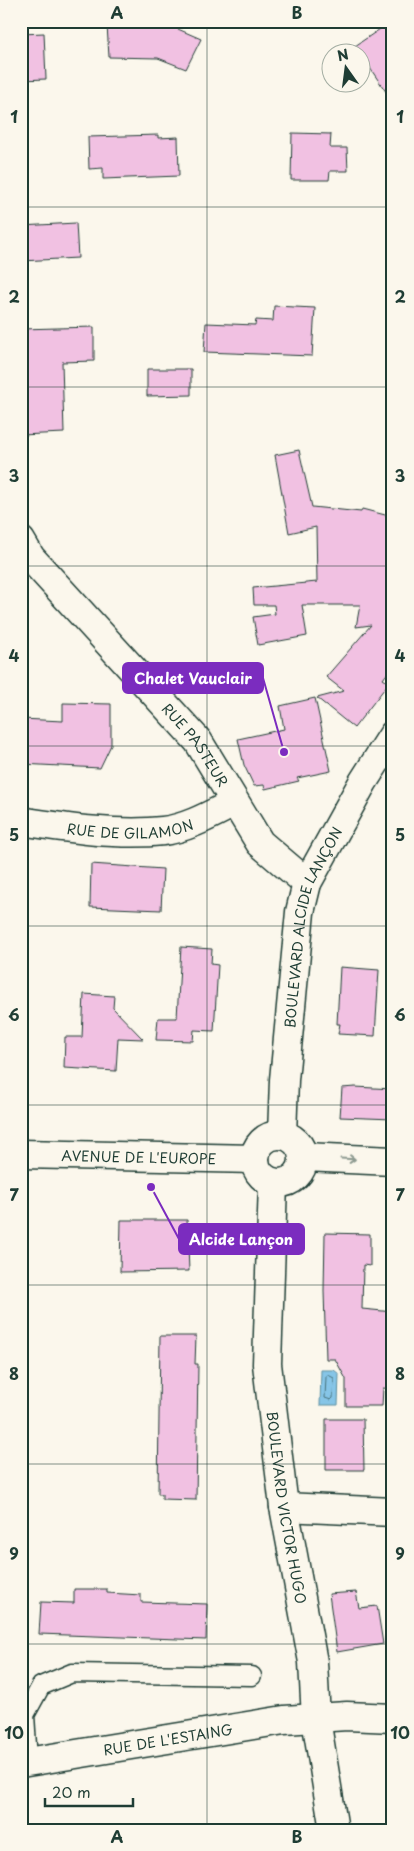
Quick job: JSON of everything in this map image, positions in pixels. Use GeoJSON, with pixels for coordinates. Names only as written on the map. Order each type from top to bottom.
{"type":"FeatureCollection","features":[{"type":"Feature","properties":{"kind":"street","name":"RUE PASTEUR"},"geometry":{"type":"LineString","coordinates":[[21,541],[31,558],[198,741],[234,804],[260,843],[307,882]]}},
{"type":"Feature","properties":{"kind":"street","name":"BOULEVARD ALCIDE LANÇON"},"geometry":{"type":"LineString","coordinates":[[282,1135],[284,1080],[299,922],[307,882],[363,782],[393,735]]}},
{"type":"Feature","properties":{"kind":"street","name":"RUE DE GILAMON"},"geometry":{"type":"LineString","coordinates":[[21,822],[124,832],[164,831],[195,822],[234,804]]}},
{"type":"Feature","properties":{"kind":"street"},"geometry":{"type":"LineString","coordinates":[[282,1135],[297,1142],[304,1157],[301,1172],[295,1178],[281,1184],[273,1183],[260,1174],[255,1159],[256,1151],[266,1138],[282,1135]]}},
{"type":"Feature","properties":{"kind":"street","name":"AVENUE DE L'EUROPE"},"geometry":{"type":"LineString","coordinates":[[21,1154],[255,1159]]}},
{"type":"Feature","properties":{"kind":"street"},"geometry":{"type":"LineString","coordinates":[[304,1157],[393,1161]]}},
{"type":"Feature","properties":{"kind":"street","name":"BOULEVARD VICTOR HUGO"},"geometry":{"type":"LineString","coordinates":[[273,1183],[267,1364],[284,1507],[312,1662],[316,1719],[334,1830]]}},
{"type":"Feature","properties":{"kind":"street"},"geometry":{"type":"LineString","coordinates":[[284,1507],[393,1512]]}},
{"type":"Feature","properties":{"kind":"street","name":"RUE DE L'ESTAING"},"geometry":{"type":"LineString","coordinates":[[25,1762],[284,1720],[346,1716],[393,1718]]}},
{"type":"Feature","properties":{"kind":"lane"},"geometry":{"type":"LineString","coordinates":[[25,1762],[25,1715],[41,1686],[72,1673],[252,1676]]}},
{"type":"Feature","properties":{"kind":"water"},"geometry":{"type":"Polygon","coordinates":[[[321,1370],[334,1370],[339,1374],[338,1405],[320,1405],[321,1370]]]}},
{"type":"Feature","properties":{"kind":"building"},"geometry":{"type":"Polygon","coordinates":[[[107,25],[171,26],[201,39],[186,69],[158,58],[109,57],[107,25]]]}},
{"type":"Feature","properties":{"kind":"building"},"geometry":{"type":"Polygon","coordinates":[[[383,27],[393,41],[393,102],[372,71],[372,42],[361,42],[383,27]]]}},
{"type":"Feature","properties":{"kind":"building"},"geometry":{"type":"Polygon","coordinates":[[[44,33],[46,79],[21,80],[21,34],[44,33]]]}},
{"type":"Feature","properties":{"kind":"building"},"geometry":{"type":"Polygon","coordinates":[[[292,133],[331,134],[330,148],[347,148],[348,171],[330,171],[329,180],[291,180],[292,133]]]}},
{"type":"Feature","properties":{"kind":"building"},"geometry":{"type":"Polygon","coordinates":[[[158,135],[158,138],[178,137],[179,176],[103,179],[103,168],[89,169],[88,137],[158,135]]]}},
{"type":"Feature","properties":{"kind":"building"},"geometry":{"type":"Polygon","coordinates":[[[76,223],[78,258],[21,261],[21,226],[76,223]]]}},
{"type":"Feature","properties":{"kind":"building"},"geometry":{"type":"Polygon","coordinates":[[[274,306],[315,308],[312,356],[204,352],[206,323],[255,325],[256,320],[273,321],[274,306]]]}},
{"type":"Feature","properties":{"kind":"building"},"geometry":{"type":"Polygon","coordinates":[[[94,327],[94,361],[62,362],[64,433],[21,435],[21,329],[94,327]]]}},
{"type":"Feature","properties":{"kind":"building"},"geometry":{"type":"Polygon","coordinates":[[[147,369],[191,369],[191,395],[147,396],[147,369]]]}},
{"type":"Feature","properties":{"kind":"building"},"geometry":{"type":"Polygon","coordinates":[[[299,450],[312,507],[361,512],[362,509],[393,517],[393,666],[383,679],[386,681],[391,680],[354,728],[317,698],[344,691],[326,677],[371,625],[356,627],[360,605],[302,605],[307,636],[258,645],[253,617],[275,614],[274,605],[254,605],[253,588],[317,582],[316,527],[289,533],[275,455],[299,450]]]}},
{"type":"Feature","properties":{"kind":"building"},"geometry":{"type":"Polygon","coordinates":[[[315,698],[331,771],[297,778],[299,781],[265,789],[264,785],[254,786],[244,765],[238,739],[284,729],[280,706],[315,698]]]}},
{"type":"Feature","properties":{"kind":"building"},"geometry":{"type":"Polygon","coordinates":[[[63,703],[111,704],[111,745],[100,768],[21,764],[21,719],[63,721],[63,703]]]}},
{"type":"Feature","properties":{"kind":"building"},"geometry":{"type":"Polygon","coordinates":[[[91,864],[163,869],[161,910],[90,907],[91,864]]]}},
{"type":"Feature","properties":{"kind":"building"},"geometry":{"type":"Polygon","coordinates":[[[181,947],[212,949],[211,964],[218,965],[214,1031],[194,1030],[193,1041],[156,1040],[158,1018],[177,1018],[181,947]]]}},
{"type":"Feature","properties":{"kind":"building"},"geometry":{"type":"Polygon","coordinates":[[[340,967],[379,970],[375,1036],[338,1034],[340,1024],[337,1024],[340,967]]]}},
{"type":"Feature","properties":{"kind":"building"},"geometry":{"type":"Polygon","coordinates":[[[84,994],[114,996],[113,1008],[143,1039],[118,1038],[116,1071],[64,1068],[65,1037],[82,1037],[84,994]]]}},
{"type":"Feature","properties":{"kind":"building"},"geometry":{"type":"Polygon","coordinates":[[[342,1088],[393,1089],[393,1119],[340,1117],[342,1088]]]}},
{"type":"Feature","properties":{"kind":"building"},"geometry":{"type":"Polygon","coordinates":[[[121,1220],[187,1220],[189,1271],[120,1272],[121,1220]]]}},
{"type":"Feature","properties":{"kind":"building"},"geometry":{"type":"Polygon","coordinates":[[[325,1233],[370,1234],[370,1266],[363,1265],[362,1309],[393,1312],[393,1389],[383,1388],[382,1406],[346,1406],[346,1379],[335,1359],[326,1359],[325,1233]]]}},
{"type":"Feature","properties":{"kind":"building"},"geometry":{"type":"Polygon","coordinates":[[[160,1336],[196,1336],[195,1364],[198,1364],[196,1500],[162,1499],[162,1494],[158,1494],[160,1336]]]}},
{"type":"Feature","properties":{"kind":"building"},"geometry":{"type":"Polygon","coordinates":[[[326,1419],[363,1419],[364,1470],[326,1470],[326,1419]]]}},
{"type":"Feature","properties":{"kind":"building"},"geometry":{"type":"Polygon","coordinates":[[[74,1589],[107,1589],[107,1593],[141,1595],[141,1602],[207,1604],[206,1640],[39,1634],[41,1602],[74,1603],[74,1589]]]}},
{"type":"Feature","properties":{"kind":"building"},"geometry":{"type":"Polygon","coordinates":[[[356,1592],[359,1608],[377,1606],[383,1644],[337,1652],[329,1594],[356,1592]]]}},
{"type":"Feature","properties":{"kind":"place","name":"Chalet Vauclair"},"geometry":{"type":"Point","coordinates":[284,752]}},
{"type":"Feature","properties":{"kind":"place","name":"Alcide Lançon"},"geometry":{"type":"Point","coordinates":[151,1187]}}]}
